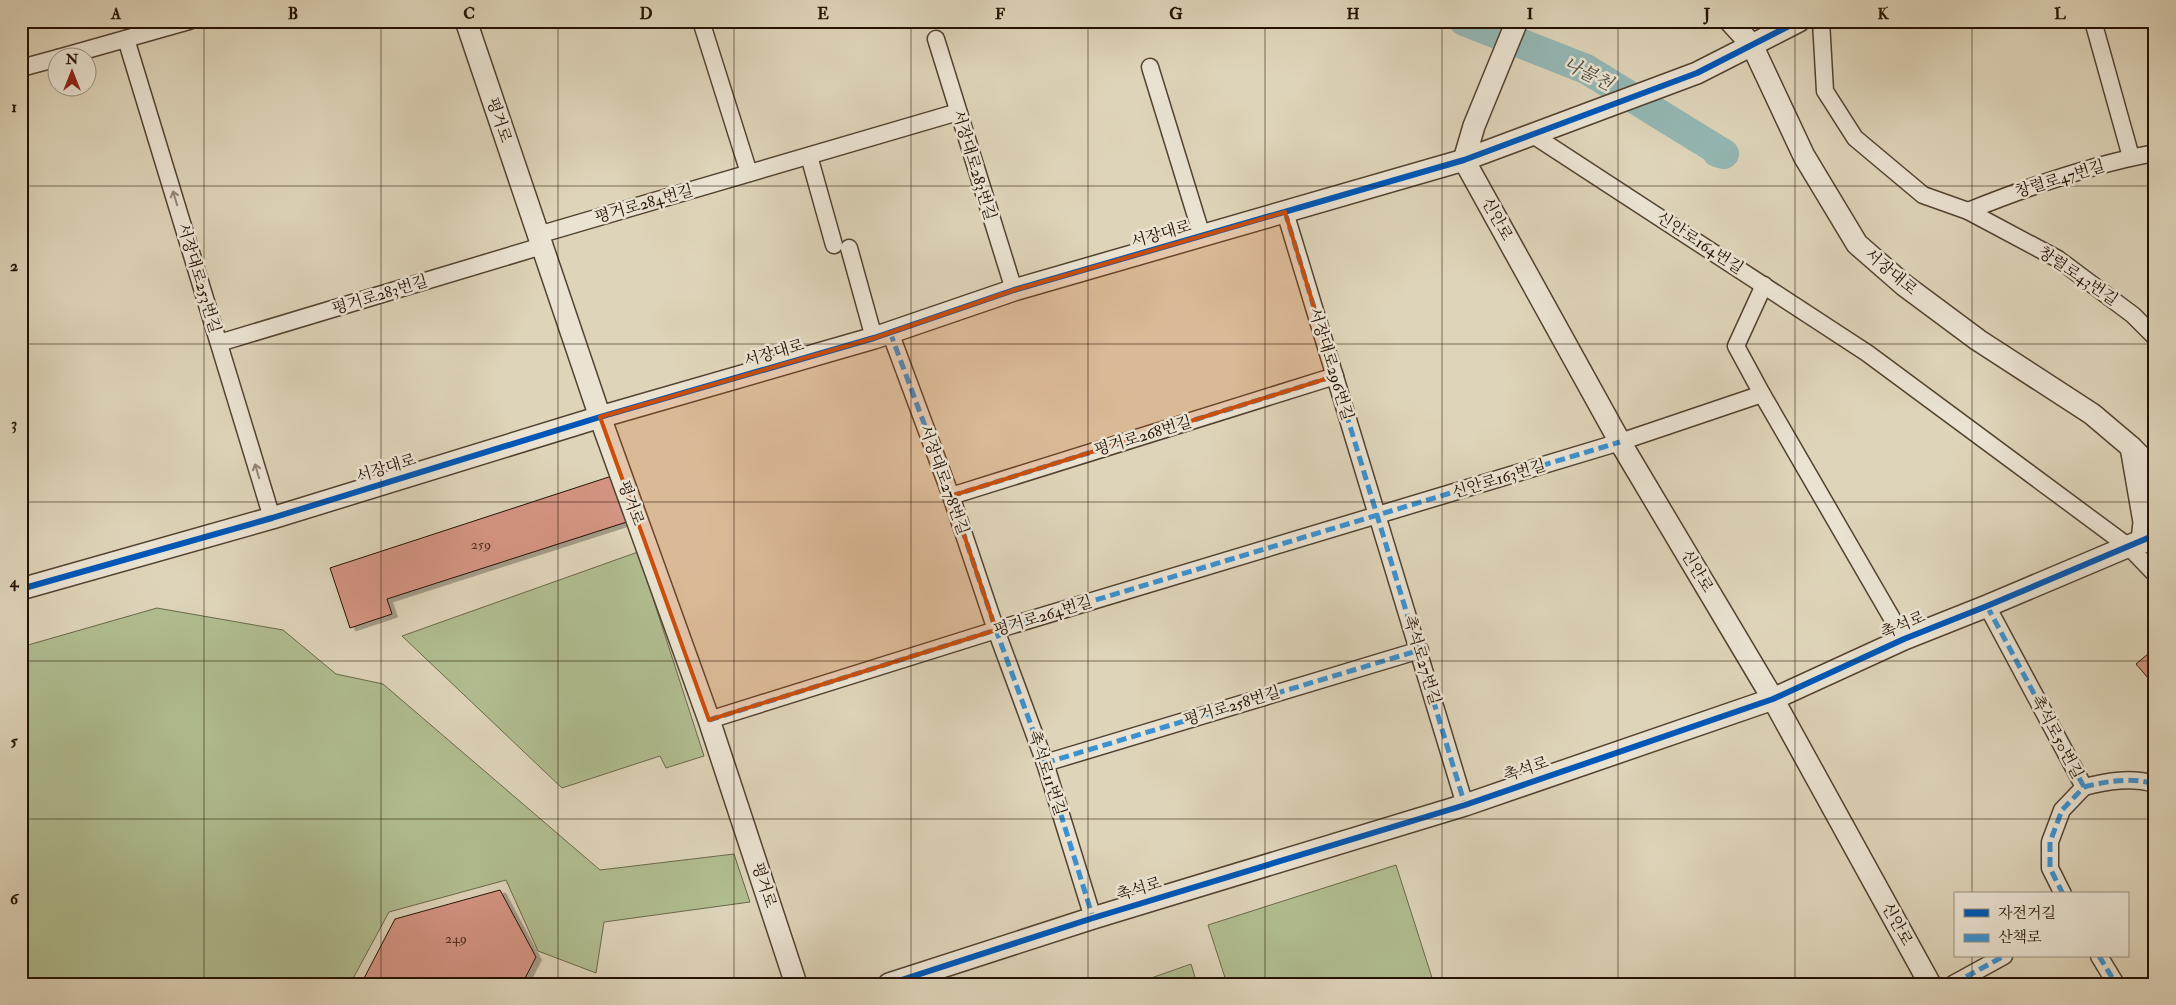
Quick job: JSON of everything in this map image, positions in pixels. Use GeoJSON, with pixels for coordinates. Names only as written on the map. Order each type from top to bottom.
{"type":"FeatureCollection","features":[{"type":"Feature","properties":{"kind":"street"},"geometry":{"type":"LineString","coordinates":[[94,48],[189,21]]}},
{"type":"Feature","properties":{"kind":"street","name":"평거로"},"geometry":{"type":"LineString","coordinates":[[466,21],[600,417],[709,720],[796,984]]}},
{"type":"Feature","properties":{"kind":"street"},"geometry":{"type":"LineString","coordinates":[[701,21],[749,173]]}},
{"type":"Feature","properties":{"kind":"street"},"geometry":{"type":"LineString","coordinates":[[1464,160],[1474,126],[1517,21]]}},
{"type":"Feature","properties":{"kind":"street"},"geometry":{"type":"LineString","coordinates":[[1717,21],[1752,45]]}},
{"type":"Feature","properties":{"kind":"street"},"geometry":{"type":"LineString","coordinates":[[1730,21],[1752,45]]}},
{"type":"Feature","properties":{"kind":"street"},"geometry":{"type":"LineString","coordinates":[[1752,45],[1799,21]]}},
{"type":"Feature","properties":{"kind":"street","name":"창렬로43번길"},"geometry":{"type":"LineString","coordinates":[[1821,21],[1825,91],[1856,138],[1923,195],[1968,210],[2058,259],[2133,315],[2155,337]]}},
{"type":"Feature","properties":{"kind":"street"},"geometry":{"type":"LineString","coordinates":[[2093,21],[2131,157]]}},
{"type":"Feature","properties":{"kind":"street","name":"서장대로253번길"},"geometry":{"type":"LineString","coordinates":[[126,39],[272,518]]}},
{"type":"Feature","properties":{"kind":"street","name":"서장대로283번길"},"geometry":{"type":"LineString","coordinates":[[936,39],[1014,290]]}},
{"type":"Feature","properties":{"kind":"street","name":"서장대로"},"geometry":{"type":"LineString","coordinates":[[21,589],[272,518],[600,417],[882,335],[1014,290],[1464,160],[1697,73],[1752,45],[1804,156],[1857,244],[1904,285],[1963,329],[2092,414],[2131,447],[2155,471]]}},
{"type":"Feature","properties":{"kind":"street"},"geometry":{"type":"LineString","coordinates":[[21,68],[48,61]]}},
{"type":"Feature","properties":{"kind":"street","name":"서장대로"},"geometry":{"type":"LineString","coordinates":[[1150,67],[1202,236]]}},
{"type":"Feature","properties":{"kind":"street","name":"평거로284번길"},"geometry":{"type":"LineString","coordinates":[[540,240],[749,173],[958,112]]}},
{"type":"Feature","properties":{"kind":"street","name":"신안로164번길"},"geometry":{"type":"LineString","coordinates":[[1533,135],[1764,284]]}},
{"type":"Feature","properties":{"kind":"street","name":"창렬로47번길"},"geometry":{"type":"LineString","coordinates":[[1968,210],[2006,196],[2131,157],[2155,153]]}},
{"type":"Feature","properties":{"kind":"street"},"geometry":{"type":"LineString","coordinates":[[809,156],[841,246],[882,335]]}},
{"type":"Feature","properties":{"kind":"street","name":"신안로"},"geometry":{"type":"LineString","coordinates":[[1464,160],[1620,442],[1773,699],[1930,984]]}},
{"type":"Feature","properties":{"kind":"street","name":"서장대로296번길"},"geometry":{"type":"LineString","coordinates":[[1285,212],[1378,515]]}},
{"type":"Feature","properties":{"kind":"street","name":"평거로283번길"},"geometry":{"type":"LineString","coordinates":[[219,343],[540,240]]}},
{"type":"Feature","properties":{"kind":"street"},"geometry":{"type":"LineString","coordinates":[[1904,639],[1736,346],[1764,284],[2145,542]]}},
{"type":"Feature","properties":{"kind":"street","name":"서장대로278번길"},"geometry":{"type":"LineString","coordinates":[[882,335],[951,496],[996,630]]}},
{"type":"Feature","properties":{"kind":"street","name":"평거로268번길"},"geometry":{"type":"LineString","coordinates":[[951,496],[1335,376]]}},
{"type":"Feature","properties":{"kind":"street"},"geometry":{"type":"LineString","coordinates":[[1620,442],[1762,394]]}},
{"type":"Feature","properties":{"kind":"street","name":"신안로163번길"},"geometry":{"type":"LineString","coordinates":[[1378,515],[1620,442]]}},
{"type":"Feature","properties":{"kind":"street"},"geometry":{"type":"LineString","coordinates":[[2131,447],[2155,456]]}},
{"type":"Feature","properties":{"kind":"street"},"geometry":{"type":"LineString","coordinates":[[2131,447],[2144,522],[2145,542],[2155,574]]}},
{"type":"Feature","properties":{"kind":"street","name":"평거로264번길"},"geometry":{"type":"LineString","coordinates":[[709,720],[996,630],[1378,515]]}},
{"type":"Feature","properties":{"kind":"street","name":"촉석로27번길"},"geometry":{"type":"LineString","coordinates":[[1378,515],[1465,804]]}},
{"type":"Feature","properties":{"kind":"street","name":"촉석로"},"geometry":{"type":"LineString","coordinates":[[889,984],[1093,918],[1465,804],[1773,699],[1904,639],[2145,542]]}},
{"type":"Feature","properties":{"kind":"street","name":"촉석로50번길"},"geometry":{"type":"LineString","coordinates":[[1987,606],[2084,787],[2062,810],[2050,842],[2050,868],[2062,892]]}},
{"type":"Feature","properties":{"kind":"street","name":"촉석로11번길"},"geometry":{"type":"LineString","coordinates":[[996,630],[1045,763],[1093,918]]}},
{"type":"Feature","properties":{"kind":"street","name":"평거로258번길"},"geometry":{"type":"LineString","coordinates":[[1045,763],[1420,650]]}},
{"type":"Feature","properties":{"kind":"street"},"geometry":{"type":"LineString","coordinates":[[2084,787],[2110,780],[2142,780],[2155,784]]}},
{"type":"Feature","properties":{"kind":"street"},"geometry":{"type":"LineString","coordinates":[[1953,984],[2000,958]]}},
{"type":"Feature","properties":{"kind":"street"},"geometry":{"type":"LineString","coordinates":[[2100,958],[2116,984]]}},
{"type":"Feature","properties":{"kind":"highlighted area"},"geometry":{"type":"Polygon","coordinates":[[[1285,212],[1335,376],[951,496],[996,630],[709,720],[600,417],[874,338],[1014,290],[1285,212]]]}},
{"type":"Feature","properties":{"kind":"green space"},"geometry":{"type":"Polygon","coordinates":[[[638,552],[704,756],[666,768],[660,756],[562,788],[402,636],[638,552]]]}},
{"type":"Feature","properties":{"kind":"green space"},"geometry":{"type":"Polygon","coordinates":[[[157,608],[283,630],[336,674],[383,684],[600,870],[734,854],[750,902],[604,922],[596,973],[538,951],[506,880],[389,912],[350,984],[21,984],[21,647],[157,608]]]}},
{"type":"Feature","properties":{"kind":"green space"},"geometry":{"type":"Polygon","coordinates":[[[1396,865],[1434,984],[1227,984],[1208,925],[1396,865]]]}},
{"type":"Feature","properties":{"kind":"green space"},"geometry":{"type":"Polygon","coordinates":[[[1191,964],[1197,984],[1134,984],[1191,964]]]}},
{"type":"Feature","properties":{"kind":"building"},"geometry":{"type":"Polygon","coordinates":[[[618,474],[633,520],[387,599],[392,614],[350,628],[330,568],[618,474]]]}},
{"type":"Feature","properties":{"kind":"building"},"geometry":{"type":"Polygon","coordinates":[[[2155,648],[2155,686],[2136,664],[2155,648]]]}},
{"type":"Feature","properties":{"kind":"building"},"geometry":{"type":"Polygon","coordinates":[[[500,890],[536,957],[522,984],[361,984],[395,919],[500,890]]]}},
{"type":"Feature","properties":{"kind":"waterway","name":"나불천"},"geometry":{"type":"LineString","coordinates":[[1464,21],[1586,69],[1724,154],[1717,152]]}},
{"type":"Feature","properties":{"kind":"marked path"},"geometry":{"type":"LineString","coordinates":[[1285,212],[1465,805]]}},
{"type":"Feature","properties":{"kind":"marked path"},"geometry":{"type":"LineString","coordinates":[[890,332],[951,496],[996,630],[1045,763],[1093,918]]}},
{"type":"Feature","properties":{"kind":"marked path"},"geometry":{"type":"LineString","coordinates":[[951,496],[1335,376]]}},
{"type":"Feature","properties":{"kind":"marked path"},"geometry":{"type":"LineString","coordinates":[[709,720],[996,630],[1620,442]]}},
{"type":"Feature","properties":{"kind":"marked path"},"geometry":{"type":"LineString","coordinates":[[1987,606],[2084,787]]}},
{"type":"Feature","properties":{"kind":"marked path"},"geometry":{"type":"LineString","coordinates":[[1045,763],[1420,650]]}},
{"type":"Feature","properties":{"kind":"marked path"},"geometry":{"type":"LineString","coordinates":[[2084,787],[2120,781],[2155,784]]}},
{"type":"Feature","properties":{"kind":"marked path"},"geometry":{"type":"LineString","coordinates":[[2062,892],[2050,868],[2050,842],[2062,810],[2084,787]]}},
{"type":"Feature","properties":{"kind":"marked path"},"geometry":{"type":"LineString","coordinates":[[1953,984],[2000,958]]}},
{"type":"Feature","properties":{"kind":"marked path"},"geometry":{"type":"LineString","coordinates":[[2100,958],[2116,984]]}},
{"type":"Feature","properties":{"kind":"cycle path"},"geometry":{"type":"LineString","coordinates":[[21,589],[272,518],[600,417],[874,338],[1014,290],[1464,160],[1697,73],[1799,21]]}},
{"type":"Feature","properties":{"kind":"cycle path"},"geometry":{"type":"LineString","coordinates":[[889,984],[1093,918],[1465,805],[1773,699],[1904,639],[2155,535]]}}]}
